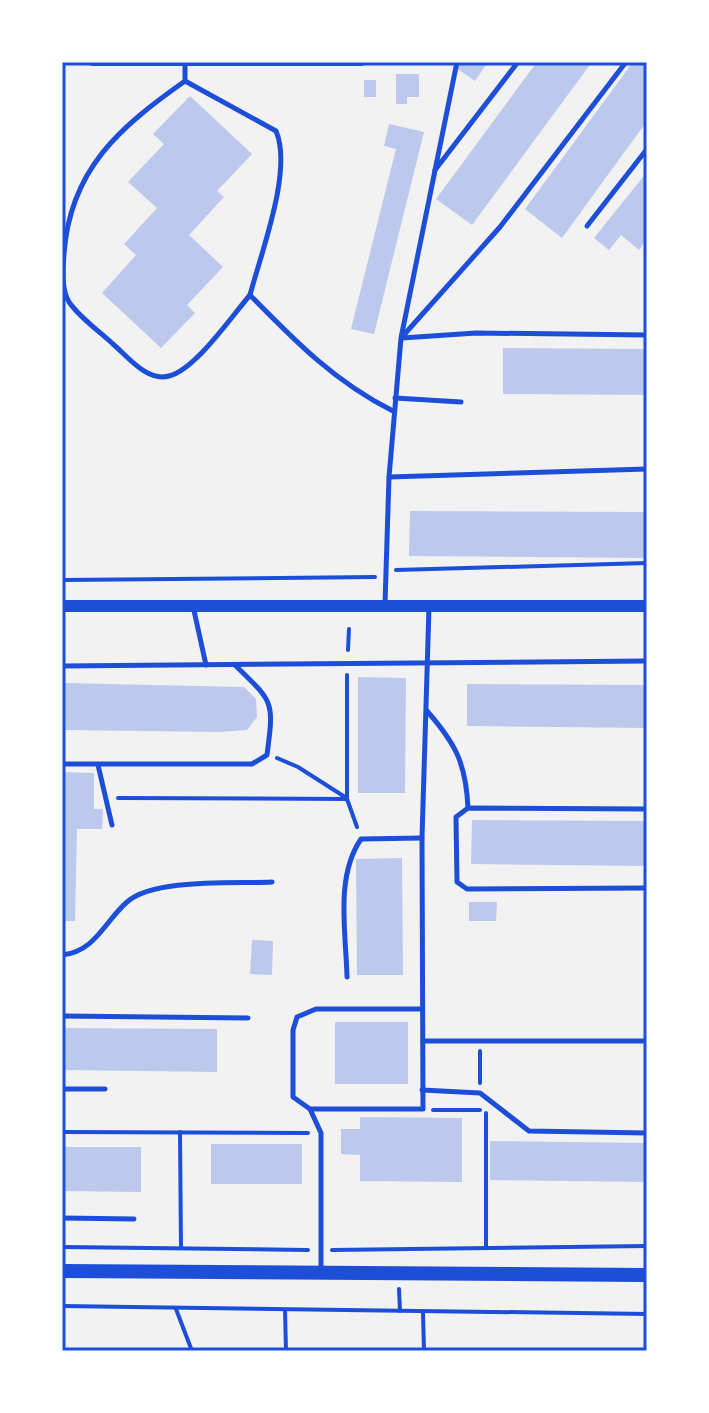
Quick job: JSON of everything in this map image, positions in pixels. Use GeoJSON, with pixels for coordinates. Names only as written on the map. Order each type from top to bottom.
{"type":"FeatureCollection","features":[{"type":"Feature","properties":{"kind":"main road"},"geometry":{"type":"LineString","coordinates":[[62,606],[647,606]]}},
{"type":"Feature","properties":{"kind":"main road"},"geometry":{"type":"LineString","coordinates":[[62,1271],[647,1275]]}},
{"type":"Feature","properties":{"kind":"street"},"geometry":{"type":"LineString","coordinates":[[93,62],[361,62]]}},
{"type":"Feature","properties":{"kind":"lane"},"geometry":{"type":"LineString","coordinates":[[385,605],[389,477],[401,338],[457,62]]}},
{"type":"Feature","properties":{"kind":"lane"},"geometry":{"type":"LineString","coordinates":[[435,171],[518,62]]}},
{"type":"Feature","properties":{"kind":"lane"},"geometry":{"type":"LineString","coordinates":[[401,338],[500,227],[626,62]]}},
{"type":"Feature","properties":{"kind":"lane"},"geometry":{"type":"LineString","coordinates":[[185,63],[185,81]]}},
{"type":"Feature","properties":{"kind":"lane"},"geometry":{"type":"LineString","coordinates":[[185,81],[276,131],[283,147],[279,179],[250,295],[185,369],[167,377],[145,372],[68,300],[63,273],[70,214],[84,176],[145,109],[185,81]]}},
{"type":"Feature","properties":{"kind":"lane"},"geometry":{"type":"LineString","coordinates":[[587,226],[647,149]]}},
{"type":"Feature","properties":{"kind":"lane"},"geometry":{"type":"LineString","coordinates":[[250,295],[311,357],[341,381],[393,411]]}},
{"type":"Feature","properties":{"kind":"lane"},"geometry":{"type":"LineString","coordinates":[[401,338],[476,333],[647,335]]}},
{"type":"Feature","properties":{"kind":"lane"},"geometry":{"type":"LineString","coordinates":[[395,398],[461,402]]}},
{"type":"Feature","properties":{"kind":"lane"},"geometry":{"type":"LineString","coordinates":[[389,477],[647,469]]}},
{"type":"Feature","properties":{"kind":"lane"},"geometry":{"type":"LineString","coordinates":[[193,605],[206,665]]}},
{"type":"Feature","properties":{"kind":"lane"},"geometry":{"type":"LineString","coordinates":[[310,1109],[423,1109],[422,838],[429,606]]}},
{"type":"Feature","properties":{"kind":"lane"},"geometry":{"type":"LineString","coordinates":[[62,666],[647,661]]}},
{"type":"Feature","properties":{"kind":"lane"},"geometry":{"type":"LineString","coordinates":[[62,764],[252,764],[267,755],[272,713],[268,697],[236,666]]}},
{"type":"Feature","properties":{"kind":"lane"},"geometry":{"type":"LineString","coordinates":[[427,711],[451,738],[466,775],[468,808]]}},
{"type":"Feature","properties":{"kind":"lane"},"geometry":{"type":"LineString","coordinates":[[98,765],[112,825]]}},
{"type":"Feature","properties":{"kind":"lane"},"geometry":{"type":"LineString","coordinates":[[647,809],[468,808],[456,817],[457,882],[467,889],[647,888]]}},
{"type":"Feature","properties":{"kind":"lane"},"geometry":{"type":"LineString","coordinates":[[347,977],[345,871],[361,839],[422,838]]}},
{"type":"Feature","properties":{"kind":"lane"},"geometry":{"type":"LineString","coordinates":[[62,955],[88,945],[106,930],[127,901],[158,888],[272,882]]}},
{"type":"Feature","properties":{"kind":"lane"},"geometry":{"type":"LineString","coordinates":[[321,1273],[321,1133],[310,1109],[293,1097],[293,1030],[297,1017],[316,1009],[422,1009]]}},
{"type":"Feature","properties":{"kind":"lane"},"geometry":{"type":"LineString","coordinates":[[62,1016],[248,1018]]}},
{"type":"Feature","properties":{"kind":"lane"},"geometry":{"type":"LineString","coordinates":[[423,1041],[647,1041]]}},
{"type":"Feature","properties":{"kind":"lane"},"geometry":{"type":"LineString","coordinates":[[62,1089],[105,1089]]}},
{"type":"Feature","properties":{"kind":"lane"},"geometry":{"type":"LineString","coordinates":[[422,1090],[480,1093],[529,1131],[647,1133]]}},
{"type":"Feature","properties":{"kind":"lane"},"geometry":{"type":"LineString","coordinates":[[62,1218],[134,1219]]}},
{"type":"Feature","properties":{"kind":"path"},"geometry":{"type":"LineString","coordinates":[[62,580],[386,573],[647,563]]}},
{"type":"Feature","properties":{"kind":"path"},"geometry":{"type":"LineString","coordinates":[[349,629],[347,799],[361,839]]}},
{"type":"Feature","properties":{"kind":"path"},"geometry":{"type":"LineString","coordinates":[[267,755],[298,767],[347,799]]}},
{"type":"Feature","properties":{"kind":"path"},"geometry":{"type":"LineString","coordinates":[[108,798],[347,799]]}},
{"type":"Feature","properties":{"kind":"path"},"geometry":{"type":"LineString","coordinates":[[480,1041],[480,1093]]}},
{"type":"Feature","properties":{"kind":"path"},"geometry":{"type":"LineString","coordinates":[[423,1109],[486,1110],[486,1247]]}},
{"type":"Feature","properties":{"kind":"path"},"geometry":{"type":"LineString","coordinates":[[62,1132],[321,1133]]}},
{"type":"Feature","properties":{"kind":"path"},"geometry":{"type":"LineString","coordinates":[[180,1132],[181,1248]]}},
{"type":"Feature","properties":{"kind":"path"},"geometry":{"type":"LineString","coordinates":[[62,1247],[321,1250],[647,1246]]}},
{"type":"Feature","properties":{"kind":"path"},"geometry":{"type":"LineString","coordinates":[[62,1306],[647,1314]]}},
{"type":"Feature","properties":{"kind":"path"},"geometry":{"type":"LineString","coordinates":[[176,1309],[192,1351]]}},
{"type":"Feature","properties":{"kind":"path"},"geometry":{"type":"LineString","coordinates":[[285,1310],[286,1351]]}},
{"type":"Feature","properties":{"kind":"path"},"geometry":{"type":"LineString","coordinates":[[423,1313],[424,1351]]}},
{"type":"Feature","properties":{"kind":"building"},"geometry":{"type":"Polygon","coordinates":[[[460,62],[488,62],[475,81],[456,68],[460,62]]]}},
{"type":"Feature","properties":{"kind":"building"},"geometry":{"type":"Polygon","coordinates":[[[537,62],[592,62],[472,225],[436,199],[537,62]]]}},
{"type":"Feature","properties":{"kind":"building"},"geometry":{"type":"Polygon","coordinates":[[[633,62],[647,62],[647,121],[562,238],[525,209],[633,62]]]}},
{"type":"Feature","properties":{"kind":"building"},"geometry":{"type":"Polygon","coordinates":[[[396,74],[419,74],[419,97],[407,97],[407,104],[396,104],[396,74]]]}},
{"type":"Feature","properties":{"kind":"building"},"geometry":{"type":"Polygon","coordinates":[[[364,80],[376,80],[376,97],[364,97],[364,80]]]}},
{"type":"Feature","properties":{"kind":"building"},"geometry":{"type":"Polygon","coordinates":[[[190,96],[252,154],[217,191],[224,197],[189,235],[223,267],[187,305],[195,313],[161,348],[102,293],[136,255],[124,244],[157,208],[128,182],[164,144],[153,134],[190,96]]]}},
{"type":"Feature","properties":{"kind":"building"},"geometry":{"type":"Polygon","coordinates":[[[389,124],[424,132],[374,334],[351,329],[396,149],[384,146],[389,124]]]}},
{"type":"Feature","properties":{"kind":"building"},"geometry":{"type":"Polygon","coordinates":[[[647,172],[647,239],[639,250],[621,235],[609,250],[594,238],[647,172]]]}},
{"type":"Feature","properties":{"kind":"building"},"geometry":{"type":"Polygon","coordinates":[[[503,348],[647,349],[647,395],[503,394],[503,348]]]}},
{"type":"Feature","properties":{"kind":"building"},"geometry":{"type":"Polygon","coordinates":[[[410,511],[647,512],[647,558],[409,556],[410,511]]]}},
{"type":"Feature","properties":{"kind":"building"},"geometry":{"type":"Polygon","coordinates":[[[358,677],[406,678],[405,793],[358,793],[358,677]]]}},
{"type":"Feature","properties":{"kind":"building"},"geometry":{"type":"Polygon","coordinates":[[[62,683],[244,687],[256,699],[257,717],[247,730],[220,732],[62,730],[62,683]]]}},
{"type":"Feature","properties":{"kind":"building"},"geometry":{"type":"Polygon","coordinates":[[[467,684],[647,685],[647,728],[467,726],[467,684]]]}},
{"type":"Feature","properties":{"kind":"building"},"geometry":{"type":"Polygon","coordinates":[[[62,772],[94,773],[94,809],[103,809],[102,829],[77,829],[75,921],[62,921],[62,772]]]}},
{"type":"Feature","properties":{"kind":"building"},"geometry":{"type":"Polygon","coordinates":[[[472,820],[647,821],[647,866],[471,864],[472,820]]]}},
{"type":"Feature","properties":{"kind":"building"},"geometry":{"type":"Polygon","coordinates":[[[402,858],[403,975],[357,975],[356,859],[402,858]]]}},
{"type":"Feature","properties":{"kind":"building"},"geometry":{"type":"Polygon","coordinates":[[[469,902],[497,902],[496,921],[469,921],[469,902]]]}},
{"type":"Feature","properties":{"kind":"building"},"geometry":{"type":"Polygon","coordinates":[[[252,940],[273,941],[272,975],[250,974],[252,940]]]}},
{"type":"Feature","properties":{"kind":"building"},"geometry":{"type":"Polygon","coordinates":[[[335,1022],[408,1022],[408,1084],[335,1084],[335,1022]]]}},
{"type":"Feature","properties":{"kind":"building"},"geometry":{"type":"Polygon","coordinates":[[[62,1028],[217,1029],[217,1072],[62,1070],[62,1028]]]}},
{"type":"Feature","properties":{"kind":"building"},"geometry":{"type":"Polygon","coordinates":[[[360,1117],[462,1118],[462,1182],[360,1181],[360,1155],[341,1154],[341,1129],[360,1129],[360,1117]]]}},
{"type":"Feature","properties":{"kind":"building"},"geometry":{"type":"Polygon","coordinates":[[[490,1141],[647,1143],[647,1182],[490,1180],[490,1141]]]}},
{"type":"Feature","properties":{"kind":"building"},"geometry":{"type":"Polygon","coordinates":[[[211,1144],[302,1144],[302,1184],[211,1184],[211,1144]]]}},
{"type":"Feature","properties":{"kind":"building"},"geometry":{"type":"Polygon","coordinates":[[[62,1147],[141,1147],[141,1192],[62,1191],[62,1147]]]}}]}
